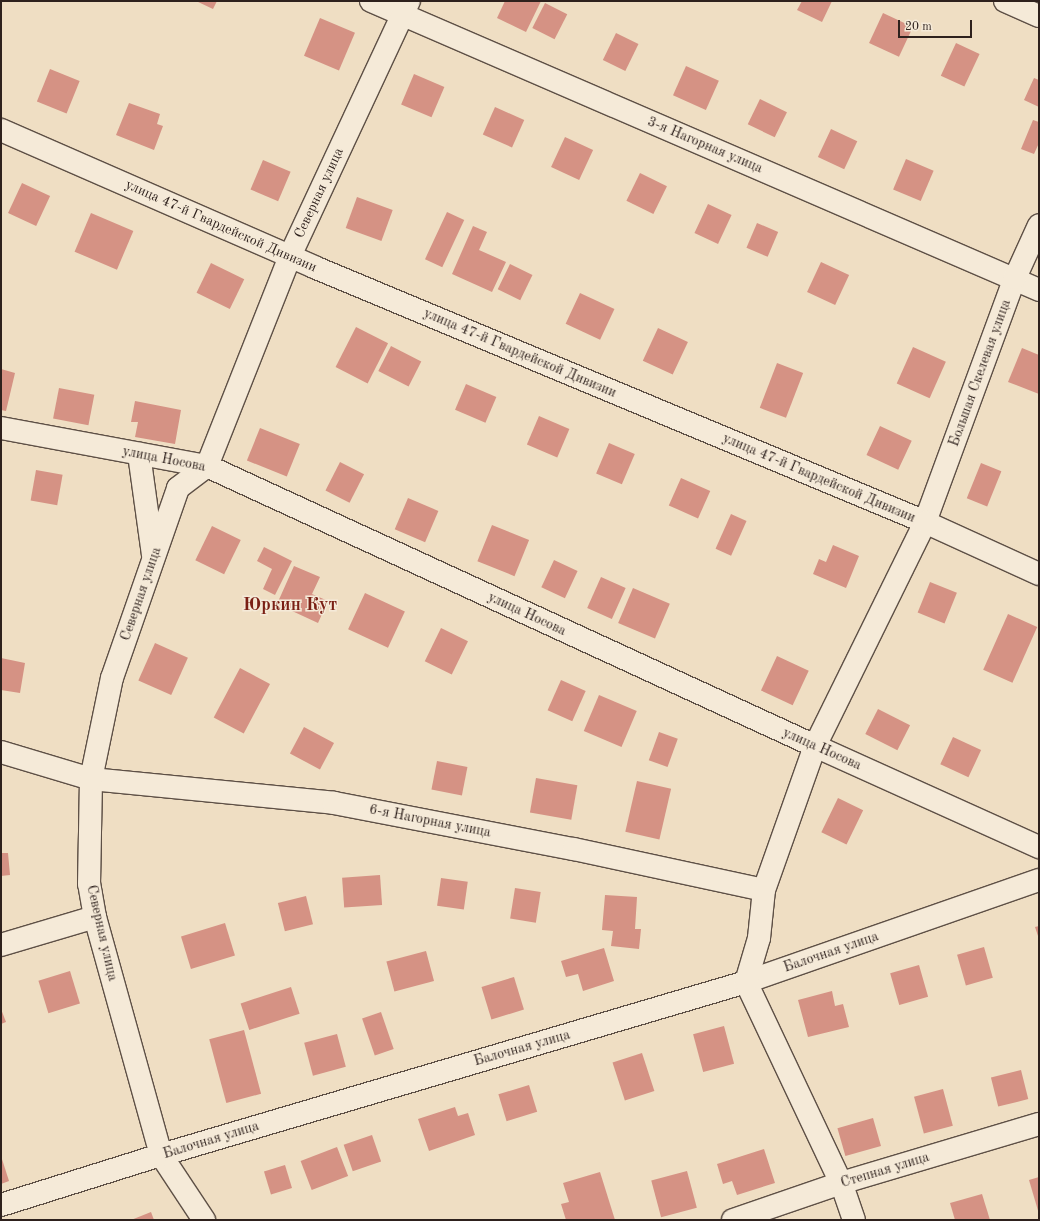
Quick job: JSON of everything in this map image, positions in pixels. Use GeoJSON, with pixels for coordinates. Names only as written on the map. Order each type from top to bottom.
{"type":"FeatureCollection","features":[{"type":"Feature","properties":{"kind":"street","name":"3-я Нагорная улица"},"geometry":{"type":"LineString","coordinates":[[371,1],[406,8],[1039,290]]}},
{"type":"Feature","properties":{"kind":"street"},"geometry":{"type":"LineString","coordinates":[[1005,1],[1039,16]]}},
{"type":"Feature","properties":{"kind":"street","name":"Северная улица"},"geometry":{"type":"LineString","coordinates":[[204,1220],[160,1155],[95,917],[89,884],[91,779],[112,678],[178,488],[207,466],[290,256],[406,8]]}},
{"type":"Feature","properties":{"kind":"street","name":"улица 47-й Гвардейской Дивизии"},"geometry":{"type":"LineString","coordinates":[[1,130],[290,256],[925,522],[1039,574]]}},
{"type":"Feature","properties":{"kind":"street","name":"Большая Скелевая улица"},"geometry":{"type":"LineString","coordinates":[[746,982],[759,938],[764,890],[815,746],[925,522],[1015,278],[1039,226]]}},
{"type":"Feature","properties":{"kind":"street","name":"улица Носова"},"geometry":{"type":"LineString","coordinates":[[1,428],[207,466],[815,746],[1039,847]]}},
{"type":"Feature","properties":{"kind":"street"},"geometry":{"type":"LineString","coordinates":[[139,454],[153,558]]}},
{"type":"Feature","properties":{"kind":"street","name":"6-я Нагорная улица"},"geometry":{"type":"LineString","coordinates":[[1,752],[91,779],[334,803],[574,849],[764,890]]}},
{"type":"Feature","properties":{"kind":"street","name":"Балочная улица"},"geometry":{"type":"LineString","coordinates":[[1,1205],[160,1155],[746,982],[1039,880]]}},
{"type":"Feature","properties":{"kind":"street"},"geometry":{"type":"LineString","coordinates":[[1,945],[95,917]]}},
{"type":"Feature","properties":{"kind":"street"},"geometry":{"type":"LineString","coordinates":[[746,982],[841,1183],[854,1220]]}},
{"type":"Feature","properties":{"kind":"street","name":"Степная улица"},"geometry":{"type":"LineString","coordinates":[[733,1220],[841,1183],[1039,1124]]}},
{"type":"Feature","properties":{"kind":"building"},"geometry":{"type":"Polygon","coordinates":[[[196,1],[217,1],[213,9],[196,1]]]}},
{"type":"Feature","properties":{"kind":"building"},"geometry":{"type":"Polygon","coordinates":[[[505,1],[541,1],[526,32],[497,18],[505,1]]]}},
{"type":"Feature","properties":{"kind":"building"},"geometry":{"type":"Polygon","coordinates":[[[802,1],[832,1],[822,22],[797,10],[802,1]]]}},
{"type":"Feature","properties":{"kind":"building"},"geometry":{"type":"Polygon","coordinates":[[[545,3],[567,14],[555,39],[532,28],[545,3]]]}},
{"type":"Feature","properties":{"kind":"building"},"geometry":{"type":"Polygon","coordinates":[[[883,13],[913,27],[899,57],[869,43],[883,13]]]}},
{"type":"Feature","properties":{"kind":"building"},"geometry":{"type":"Polygon","coordinates":[[[320,18],[355,33],[339,71],[304,56],[320,18]]]}},
{"type":"Feature","properties":{"kind":"building"},"geometry":{"type":"Polygon","coordinates":[[[616,33],[638,44],[625,71],[603,60],[616,33]]]}},
{"type":"Feature","properties":{"kind":"building"},"geometry":{"type":"Polygon","coordinates":[[[956,43],[980,54],[964,87],[941,76],[956,43]]]}},
{"type":"Feature","properties":{"kind":"building"},"geometry":{"type":"Polygon","coordinates":[[[686,66],[719,81],[706,110],[673,95],[686,66]]]}},
{"type":"Feature","properties":{"kind":"building"},"geometry":{"type":"Polygon","coordinates":[[[50,69],[80,81],[67,113],[37,101],[50,69]]]}},
{"type":"Feature","properties":{"kind":"building"},"geometry":{"type":"Polygon","coordinates":[[[414,74],[444,87],[431,117],[401,104],[414,74]]]}},
{"type":"Feature","properties":{"kind":"building"},"geometry":{"type":"Polygon","coordinates":[[[1034,78],[1039,80],[1039,107],[1024,100],[1034,78]]]}},
{"type":"Feature","properties":{"kind":"building"},"geometry":{"type":"Polygon","coordinates":[[[760,99],[787,112],[775,137],[748,124],[760,99]]]}},
{"type":"Feature","properties":{"kind":"building"},"geometry":{"type":"Polygon","coordinates":[[[129,103],[160,114],[157,124],[163,126],[154,150],[116,135],[129,103]]]}},
{"type":"Feature","properties":{"kind":"building"},"geometry":{"type":"Polygon","coordinates":[[[495,107],[524,120],[512,147],[483,134],[495,107]]]}},
{"type":"Feature","properties":{"kind":"building"},"geometry":{"type":"Polygon","coordinates":[[[1033,120],[1039,122],[1039,143],[1034,154],[1021,149],[1033,120]]]}},
{"type":"Feature","properties":{"kind":"building"},"geometry":{"type":"Polygon","coordinates":[[[831,129],[857,141],[844,169],[818,157],[831,129]]]}},
{"type":"Feature","properties":{"kind":"building"},"geometry":{"type":"Polygon","coordinates":[[[565,137],[593,150],[579,180],[551,167],[565,137]]]}},
{"type":"Feature","properties":{"kind":"building"},"geometry":{"type":"Polygon","coordinates":[[[906,159],[934,171],[921,201],[893,189],[906,159]]]}},
{"type":"Feature","properties":{"kind":"building"},"geometry":{"type":"Polygon","coordinates":[[[263,160],[291,172],[278,201],[250,189],[263,160]]]}},
{"type":"Feature","properties":{"kind":"building"},"geometry":{"type":"Polygon","coordinates":[[[640,173],[667,186],[653,214],[626,201],[640,173]]]}},
{"type":"Feature","properties":{"kind":"building"},"geometry":{"type":"Polygon","coordinates":[[[22,183],[50,196],[36,226],[8,213],[22,183]]]}},
{"type":"Feature","properties":{"kind":"building"},"geometry":{"type":"Polygon","coordinates":[[[357,197],[393,210],[381,241],[346,228],[357,197]]]}},
{"type":"Feature","properties":{"kind":"building"},"geometry":{"type":"Polygon","coordinates":[[[708,204],[732,215],[718,244],[694,233],[708,204]]]}},
{"type":"Feature","properties":{"kind":"building"},"geometry":{"type":"Polygon","coordinates":[[[447,212],[464,220],[442,267],[425,259],[447,212]]]}},
{"type":"Feature","properties":{"kind":"building"},"geometry":{"type":"Polygon","coordinates":[[[91,213],[133,231],[117,270],[75,252],[91,213]]]}},
{"type":"Feature","properties":{"kind":"building"},"geometry":{"type":"Polygon","coordinates":[[[757,223],[778,232],[768,257],[746,248],[757,223]]]}},
{"type":"Feature","properties":{"kind":"building"},"geometry":{"type":"Polygon","coordinates":[[[473,226],[487,232],[479,250],[506,262],[492,292],[452,274],[473,226]]]}},
{"type":"Feature","properties":{"kind":"building"},"geometry":{"type":"Polygon","coordinates":[[[821,262],[849,275],[835,305],[807,292],[821,262]]]}},
{"type":"Feature","properties":{"kind":"building"},"geometry":{"type":"Polygon","coordinates":[[[211,263],[244,279],[230,309],[197,293],[211,263]]]}},
{"type":"Feature","properties":{"kind":"building"},"geometry":{"type":"Polygon","coordinates":[[[510,264],[532,275],[520,300],[498,289],[510,264]]]}},
{"type":"Feature","properties":{"kind":"building"},"geometry":{"type":"Polygon","coordinates":[[[580,293],[614,309],[600,340],[566,324],[580,293]]]}},
{"type":"Feature","properties":{"kind":"building"},"geometry":{"type":"Polygon","coordinates":[[[356,327],[388,343],[368,383],[336,367],[356,327]]]}},
{"type":"Feature","properties":{"kind":"building"},"geometry":{"type":"Polygon","coordinates":[[[658,328],[688,342],[673,375],[643,361],[658,328]]]}},
{"type":"Feature","properties":{"kind":"building"},"geometry":{"type":"Polygon","coordinates":[[[391,346],[421,361],[409,386],[378,371],[391,346]]]}},
{"type":"Feature","properties":{"kind":"building"},"geometry":{"type":"Polygon","coordinates":[[[913,347],[946,362],[930,398],[897,384],[913,347]]]}},
{"type":"Feature","properties":{"kind":"building"},"geometry":{"type":"Polygon","coordinates":[[[1022,348],[1039,355],[1039,394],[1008,382],[1022,348]]]}},
{"type":"Feature","properties":{"kind":"building"},"geometry":{"type":"Polygon","coordinates":[[[777,363],[803,373],[786,418],[760,408],[777,363]]]}},
{"type":"Feature","properties":{"kind":"building"},"geometry":{"type":"Polygon","coordinates":[[[1,369],[15,373],[6,411],[1,410],[1,369]]]}},
{"type":"Feature","properties":{"kind":"building"},"geometry":{"type":"Polygon","coordinates":[[[466,384],[496,397],[485,423],[455,410],[466,384]]]}},
{"type":"Feature","properties":{"kind":"building"},"geometry":{"type":"Polygon","coordinates":[[[59,388],[94,395],[88,425],[53,418],[59,388]]]}},
{"type":"Feature","properties":{"kind":"building"},"geometry":{"type":"Polygon","coordinates":[[[135,401],[181,410],[175,444],[135,437],[138,422],[131,422],[135,401]]]}},
{"type":"Feature","properties":{"kind":"building"},"geometry":{"type":"Polygon","coordinates":[[[539,416],[569,429],[557,457],[527,445],[539,416]]]}},
{"type":"Feature","properties":{"kind":"building"},"geometry":{"type":"Polygon","coordinates":[[[880,426],[912,441],[898,470],[866,455],[880,426]]]}},
{"type":"Feature","properties":{"kind":"building"},"geometry":{"type":"Polygon","coordinates":[[[260,428],[300,444],[287,477],[247,460],[260,428]]]}},
{"type":"Feature","properties":{"kind":"building"},"geometry":{"type":"Polygon","coordinates":[[[609,443],[635,454],[622,484],[596,473],[609,443]]]}},
{"type":"Feature","properties":{"kind":"building"},"geometry":{"type":"Polygon","coordinates":[[[340,462],[364,474],[350,503],[325,491],[340,462]]]}},
{"type":"Feature","properties":{"kind":"building"},"geometry":{"type":"Polygon","coordinates":[[[981,463],[1001,471],[987,506],[967,498],[981,463]]]}},
{"type":"Feature","properties":{"kind":"building"},"geometry":{"type":"Polygon","coordinates":[[[36,470],[63,475],[57,505],[31,501],[36,470]]]}},
{"type":"Feature","properties":{"kind":"building"},"geometry":{"type":"Polygon","coordinates":[[[681,478],[710,491],[698,518],[669,505],[681,478]]]}},
{"type":"Feature","properties":{"kind":"building"},"geometry":{"type":"Polygon","coordinates":[[[408,498],[438,511],[425,542],[395,529],[408,498]]]}},
{"type":"Feature","properties":{"kind":"building"},"geometry":{"type":"Polygon","coordinates":[[[731,514],[747,521],[731,556],[716,549],[731,514]]]}},
{"type":"Feature","properties":{"kind":"building"},"geometry":{"type":"Polygon","coordinates":[[[492,525],[529,540],[514,576],[477,561],[492,525]]]}},
{"type":"Feature","properties":{"kind":"building"},"geometry":{"type":"Polygon","coordinates":[[[212,526],[241,540],[224,574],[195,560],[212,526]]]}},
{"type":"Feature","properties":{"kind":"building"},"geometry":{"type":"Polygon","coordinates":[[[833,545],[859,556],[846,588],[813,574],[819,559],[826,562],[833,545]]]}},
{"type":"Feature","properties":{"kind":"building"},"geometry":{"type":"Polygon","coordinates":[[[264,547],[292,561],[275,595],[263,589],[272,569],[257,561],[264,547]]]}},
{"type":"Feature","properties":{"kind":"building"},"geometry":{"type":"Polygon","coordinates":[[[554,560],[578,571],[565,598],[541,587],[554,560]]]}},
{"type":"Feature","properties":{"kind":"building"},"geometry":{"type":"Polygon","coordinates":[[[294,566],[320,577],[312,594],[328,601],[318,623],[277,604],[294,566]]]}},
{"type":"Feature","properties":{"kind":"building"},"geometry":{"type":"Polygon","coordinates":[[[601,577],[626,588],[612,619],[587,608],[601,577]]]}},
{"type":"Feature","properties":{"kind":"building"},"geometry":{"type":"Polygon","coordinates":[[[930,582],[957,593],[945,623],[918,613],[930,582]]]}},
{"type":"Feature","properties":{"kind":"building"},"geometry":{"type":"Polygon","coordinates":[[[633,588],[670,604],[655,639],[618,623],[633,588]]]}},
{"type":"Feature","properties":{"kind":"building"},"geometry":{"type":"Polygon","coordinates":[[[365,593],[405,612],[388,648],[348,629],[365,593]]]}},
{"type":"Feature","properties":{"kind":"building"},"geometry":{"type":"Polygon","coordinates":[[[1008,614],[1037,627],[1012,683],[983,670],[1008,614]]]}},
{"type":"Feature","properties":{"kind":"building"},"geometry":{"type":"Polygon","coordinates":[[[441,628],[468,641],[452,674],[425,661],[441,628]]]}},
{"type":"Feature","properties":{"kind":"building"},"geometry":{"type":"Polygon","coordinates":[[[155,643],[188,658],[171,695],[138,680],[155,643]]]}},
{"type":"Feature","properties":{"kind":"building"},"geometry":{"type":"Polygon","coordinates":[[[777,656],[809,671],[793,705],[761,690],[777,656]]]}},
{"type":"Feature","properties":{"kind":"building"},"geometry":{"type":"Polygon","coordinates":[[[1,658],[25,663],[20,693],[1,690],[1,658]]]}},
{"type":"Feature","properties":{"kind":"building"},"geometry":{"type":"Polygon","coordinates":[[[240,668],[270,684],[244,733],[214,717],[240,668]]]}},
{"type":"Feature","properties":{"kind":"building"},"geometry":{"type":"Polygon","coordinates":[[[561,680],[586,691],[572,721],[548,710],[561,680]]]}},
{"type":"Feature","properties":{"kind":"building"},"geometry":{"type":"Polygon","coordinates":[[[599,695],[637,711],[622,747],[584,731],[599,695]]]}},
{"type":"Feature","properties":{"kind":"building"},"geometry":{"type":"Polygon","coordinates":[[[878,709],[910,725],[897,750],[865,734],[878,709]]]}},
{"type":"Feature","properties":{"kind":"building"},"geometry":{"type":"Polygon","coordinates":[[[304,727],[334,743],[320,769],[290,753],[304,727]]]}},
{"type":"Feature","properties":{"kind":"building"},"geometry":{"type":"Polygon","coordinates":[[[659,732],[678,739],[668,767],[649,760],[659,732]]]}},
{"type":"Feature","properties":{"kind":"building"},"geometry":{"type":"Polygon","coordinates":[[[953,737],[981,750],[968,777],[940,764],[953,737]]]}},
{"type":"Feature","properties":{"kind":"building"},"geometry":{"type":"Polygon","coordinates":[[[437,761],[467,767],[462,795],[431,789],[437,761]]]}},
{"type":"Feature","properties":{"kind":"building"},"geometry":{"type":"Polygon","coordinates":[[[536,778],[577,785],[571,820],[530,812],[536,778]]]}},
{"type":"Feature","properties":{"kind":"building"},"geometry":{"type":"Polygon","coordinates":[[[637,781],[671,789],[659,840],[625,832],[637,781]]]}},
{"type":"Feature","properties":{"kind":"building"},"geometry":{"type":"Polygon","coordinates":[[[838,798],[863,810],[847,844],[821,832],[838,798]]]}},
{"type":"Feature","properties":{"kind":"building"},"geometry":{"type":"Polygon","coordinates":[[[1,853],[8,853],[10,875],[1,876],[1,853]]]}},
{"type":"Feature","properties":{"kind":"building"},"geometry":{"type":"Polygon","coordinates":[[[380,875],[382,905],[344,908],[342,878],[380,875]]]}},
{"type":"Feature","properties":{"kind":"building"},"geometry":{"type":"Polygon","coordinates":[[[441,878],[468,882],[464,909],[437,906],[441,878]]]}},
{"type":"Feature","properties":{"kind":"building"},"geometry":{"type":"Polygon","coordinates":[[[515,888],[541,892],[536,923],[510,919],[515,888]]]}},
{"type":"Feature","properties":{"kind":"building"},"geometry":{"type":"Polygon","coordinates":[[[605,895],[637,897],[635,929],[641,929],[639,949],[611,946],[613,931],[602,930],[605,895]]]}},
{"type":"Feature","properties":{"kind":"building"},"geometry":{"type":"Polygon","coordinates":[[[306,896],[313,924],[285,931],[278,903],[306,896]]]}},
{"type":"Feature","properties":{"kind":"building"},"geometry":{"type":"Polygon","coordinates":[[[225,923],[235,956],[191,969],[181,936],[225,923]]]}},
{"type":"Feature","properties":{"kind":"building"},"geometry":{"type":"Polygon","coordinates":[[[1039,926],[1039,939],[1035,927],[1039,926]]]}},
{"type":"Feature","properties":{"kind":"building"},"geometry":{"type":"Polygon","coordinates":[[[984,947],[993,978],[966,985],[957,955],[984,947]]]}},
{"type":"Feature","properties":{"kind":"building"},"geometry":{"type":"Polygon","coordinates":[[[604,948],[614,981],[583,991],[578,974],[566,977],[561,961],[604,948]]]}},
{"type":"Feature","properties":{"kind":"building"},"geometry":{"type":"Polygon","coordinates":[[[426,951],[434,981],[394,992],[386,962],[426,951]]]}},
{"type":"Feature","properties":{"kind":"building"},"geometry":{"type":"Polygon","coordinates":[[[919,965],[928,997],[899,1005],[890,973],[919,965]]]}},
{"type":"Feature","properties":{"kind":"building"},"geometry":{"type":"Polygon","coordinates":[[[70,971],[80,1004],[48,1013],[38,981],[70,971]]]}},
{"type":"Feature","properties":{"kind":"building"},"geometry":{"type":"Polygon","coordinates":[[[514,977],[524,1010],[491,1019],[481,987],[514,977]]]}},
{"type":"Feature","properties":{"kind":"building"},"geometry":{"type":"Polygon","coordinates":[[[291,987],[300,1014],[249,1030],[241,1003],[291,987]]]}},
{"type":"Feature","properties":{"kind":"building"},"geometry":{"type":"Polygon","coordinates":[[[832,991],[835,1006],[843,1004],[849,1027],[808,1037],[798,1000],[832,991]]]}},
{"type":"Feature","properties":{"kind":"building"},"geometry":{"type":"Polygon","coordinates":[[[1,1009],[6,1022],[1,1024],[1,1009]]]}},
{"type":"Feature","properties":{"kind":"building"},"geometry":{"type":"Polygon","coordinates":[[[381,1012],[394,1049],[375,1055],[362,1019],[381,1012]]]}},
{"type":"Feature","properties":{"kind":"building"},"geometry":{"type":"Polygon","coordinates":[[[724,1026],[734,1064],[703,1072],[693,1034],[724,1026]]]}},
{"type":"Feature","properties":{"kind":"building"},"geometry":{"type":"Polygon","coordinates":[[[244,1030],[261,1094],[226,1103],[209,1039],[244,1030]]]}},
{"type":"Feature","properties":{"kind":"building"},"geometry":{"type":"Polygon","coordinates":[[[337,1034],[346,1067],[313,1076],[304,1043],[337,1034]]]}},
{"type":"Feature","properties":{"kind":"building"},"geometry":{"type":"Polygon","coordinates":[[[642,1053],[654,1091],[625,1101],[613,1063],[642,1053]]]}},
{"type":"Feature","properties":{"kind":"building"},"geometry":{"type":"Polygon","coordinates":[[[1021,1070],[1028,1099],[998,1107],[991,1077],[1021,1070]]]}},
{"type":"Feature","properties":{"kind":"building"},"geometry":{"type":"Polygon","coordinates":[[[529,1085],[537,1112],[507,1121],[498,1094],[529,1085]]]}},
{"type":"Feature","properties":{"kind":"building"},"geometry":{"type":"Polygon","coordinates":[[[943,1089],[953,1126],[924,1133],[914,1097],[943,1089]]]}},
{"type":"Feature","properties":{"kind":"building"},"geometry":{"type":"Polygon","coordinates":[[[455,1107],[458,1116],[468,1113],[475,1135],[429,1151],[418,1119],[455,1107]]]}},
{"type":"Feature","properties":{"kind":"building"},"geometry":{"type":"Polygon","coordinates":[[[873,1118],[881,1146],[845,1156],[837,1128],[873,1118]]]}},
{"type":"Feature","properties":{"kind":"building"},"geometry":{"type":"Polygon","coordinates":[[[372,1135],[381,1161],[353,1171],[344,1145],[372,1135]]]}},
{"type":"Feature","properties":{"kind":"building"},"geometry":{"type":"Polygon","coordinates":[[[337,1147],[348,1176],[312,1190],[301,1161],[337,1147]]]}},
{"type":"Feature","properties":{"kind":"building"},"geometry":{"type":"Polygon","coordinates":[[[764,1149],[775,1183],[737,1195],[732,1181],[723,1184],[717,1164],[764,1149]]]}},
{"type":"Feature","properties":{"kind":"building"},"geometry":{"type":"Polygon","coordinates":[[[1,1156],[9,1181],[1,1184],[1,1156]]]}},
{"type":"Feature","properties":{"kind":"building"},"geometry":{"type":"Polygon","coordinates":[[[285,1165],[292,1188],[271,1194],[264,1171],[285,1165]]]}},
{"type":"Feature","properties":{"kind":"building"},"geometry":{"type":"Polygon","coordinates":[[[687,1171],[697,1208],[661,1217],[651,1181],[687,1171]]]}},
{"type":"Feature","properties":{"kind":"building"},"geometry":{"type":"Polygon","coordinates":[[[600,1172],[615,1220],[566,1220],[561,1204],[569,1202],[563,1183],[600,1172]]]}},
{"type":"Feature","properties":{"kind":"building"},"geometry":{"type":"Polygon","coordinates":[[[1039,1177],[1039,1214],[1029,1180],[1039,1177]]]}},
{"type":"Feature","properties":{"kind":"building"},"geometry":{"type":"Polygon","coordinates":[[[982,1194],[990,1220],[955,1220],[950,1203],[982,1194]]]}},
{"type":"Feature","properties":{"kind":"building"},"geometry":{"type":"Polygon","coordinates":[[[151,1212],[154,1220],[131,1220],[151,1212]]]}},
{"type":"Feature","properties":{"kind":"district","name":"Юркин Кут"},"geometry":{"type":"Point","coordinates":[290,605]}}]}
